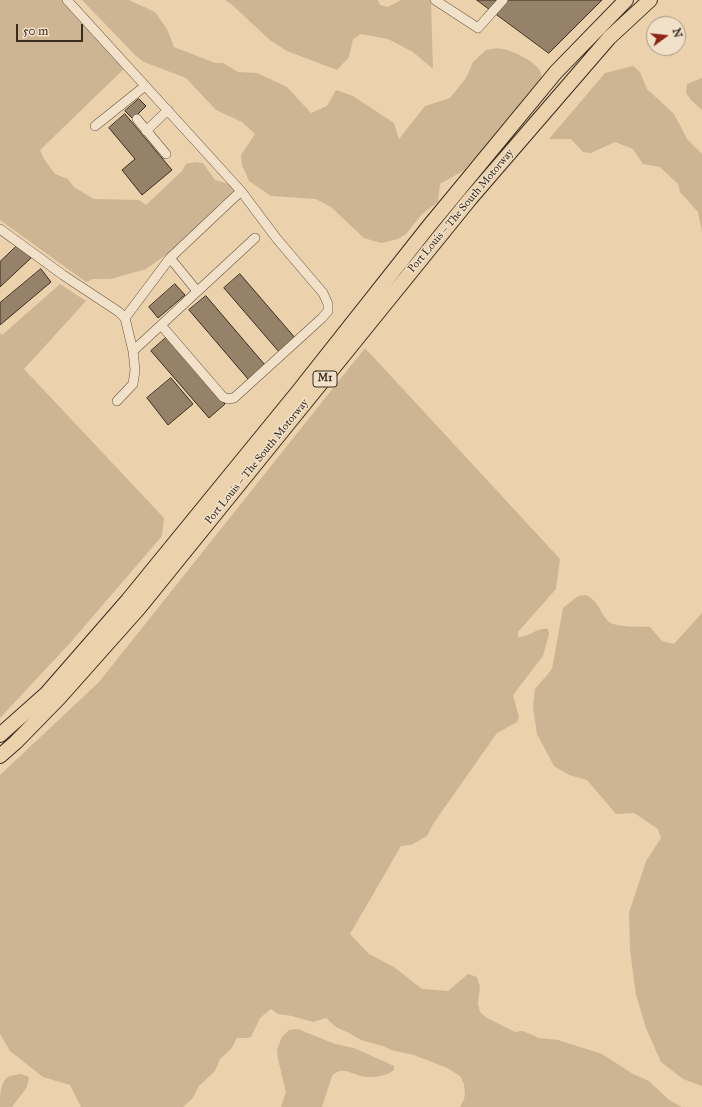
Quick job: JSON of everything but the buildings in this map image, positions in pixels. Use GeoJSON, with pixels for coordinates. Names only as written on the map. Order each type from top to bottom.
{"type":"FeatureCollection","features":[{"type":"Feature","properties":{"kind":"highway","name":"Port Louis – The South Motorway"},"geometry":{"type":"LineString","coordinates":[[0,735],[46,694],[128,600],[297,393],[429,226],[556,72],[626,0]]}},
{"type":"Feature","properties":{"kind":"highway","name":"Port Louis – The South Motorway"},"geometry":{"type":"LineString","coordinates":[[0,756],[16,742],[59,698],[139,608],[475,193],[608,38],[650,0]]}},
{"type":"Feature","properties":{"kind":"street"},"geometry":{"type":"LineString","coordinates":[[68,0],[241,191],[277,240],[323,293],[328,304],[328,311],[322,318],[234,398],[228,399],[223,397],[161,325]]}},
{"type":"Feature","properties":{"kind":"street"},"geometry":{"type":"LineString","coordinates":[[435,0],[478,28],[503,0]]}},
{"type":"Feature","properties":{"kind":"street"},"geometry":{"type":"LineString","coordinates":[[96,126],[145,86]]}},
{"type":"Feature","properties":{"kind":"street"},"geometry":{"type":"LineString","coordinates":[[146,131],[168,110]]}},
{"type":"Feature","properties":{"kind":"street"},"geometry":{"type":"LineString","coordinates":[[137,119],[166,154]]}},
{"type":"Feature","properties":{"kind":"street"},"geometry":{"type":"LineString","coordinates":[[125,318],[170,258],[241,191]]}},
{"type":"Feature","properties":{"kind":"street"},"geometry":{"type":"LineString","coordinates":[[0,229],[63,275],[119,312],[125,318],[135,370],[133,384],[117,401]]}},
{"type":"Feature","properties":{"kind":"street"},"geometry":{"type":"LineString","coordinates":[[132,351],[255,238]]}},
{"type":"Feature","properties":{"kind":"street"},"geometry":{"type":"LineString","coordinates":[[170,258],[197,291]]}},
{"type":"Feature","properties":{"kind":"shaded area"},"geometry":{"type":"Polygon","coordinates":[[[0,0],[68,0],[128,65],[40,150],[44,159],[55,174],[68,179],[74,187],[94,199],[139,200],[146,205],[182,171],[186,164],[195,162],[203,163],[215,180],[232,185],[236,194],[221,202],[190,238],[146,269],[111,279],[93,279],[86,282],[0,220],[0,0]]]}},
{"type":"Feature","properties":{"kind":"shaded area"},"geometry":{"type":"Polygon","coordinates":[[[82,0],[129,0],[155,12],[167,29],[174,47],[215,63],[223,63],[238,72],[257,73],[287,87],[311,113],[327,106],[336,90],[353,96],[394,123],[399,139],[425,106],[450,98],[466,78],[473,62],[486,50],[502,49],[523,57],[538,68],[541,73],[541,80],[538,89],[463,171],[440,184],[438,202],[422,214],[406,234],[398,239],[381,243],[364,238],[331,207],[316,199],[271,196],[249,181],[242,165],[241,155],[255,134],[242,122],[216,110],[186,78],[144,62],[136,56],[82,0]]]}},
{"type":"Feature","properties":{"kind":"shaded area"},"geometry":{"type":"Polygon","coordinates":[[[225,0],[378,0],[380,5],[388,7],[401,0],[431,0],[433,69],[413,52],[388,39],[361,34],[353,39],[349,57],[337,70],[287,51],[271,41],[225,0]]]}},
{"type":"Feature","properties":{"kind":"shaded area"},"geometry":{"type":"Polygon","coordinates":[[[633,66],[640,72],[647,89],[674,114],[687,139],[702,154],[702,232],[698,212],[680,192],[678,184],[660,167],[643,164],[633,149],[615,142],[591,153],[583,152],[571,139],[549,139],[605,73],[633,66]]]}},
{"type":"Feature","properties":{"kind":"shaded area"},"geometry":{"type":"Polygon","coordinates":[[[702,78],[702,110],[686,93],[687,84],[702,78]]]}},
{"type":"Feature","properties":{"kind":"shaded area"},"geometry":{"type":"Polygon","coordinates":[[[60,284],[86,301],[24,369],[164,518],[162,536],[71,642],[0,718],[0,333],[2,335],[60,284]]]}},
{"type":"Feature","properties":{"kind":"shaded area"},"geometry":{"type":"Polygon","coordinates":[[[365,348],[560,559],[556,589],[518,632],[518,637],[544,629],[548,629],[549,634],[543,656],[513,695],[519,717],[517,722],[497,733],[433,824],[427,836],[411,845],[401,846],[350,934],[369,954],[394,967],[422,989],[448,991],[468,974],[477,977],[480,986],[478,1004],[480,1012],[487,1018],[515,1032],[523,1031],[539,1038],[558,1040],[602,1054],[633,1074],[649,1081],[669,1100],[682,1107],[460,1107],[465,1094],[464,1084],[460,1076],[447,1068],[414,1055],[391,1050],[383,1046],[361,1040],[336,1027],[326,1018],[313,1022],[278,1014],[271,1009],[260,1018],[251,1037],[237,1038],[231,1049],[220,1059],[215,1071],[199,1086],[192,1099],[183,1107],[81,1107],[70,1085],[43,1077],[10,1051],[0,1034],[0,775],[99,682],[365,348]]]}},
{"type":"Feature","properties":{"kind":"shaded area"},"geometry":{"type":"Polygon","coordinates":[[[586,595],[594,601],[611,623],[622,626],[650,627],[662,641],[674,644],[702,613],[702,1086],[683,1079],[661,1062],[646,1028],[636,995],[630,950],[629,913],[646,861],[661,838],[658,829],[634,813],[616,814],[587,780],[569,775],[554,766],[537,734],[533,707],[535,689],[552,669],[563,608],[578,596],[586,595]]]}},
{"type":"Feature","properties":{"kind":"shaded area"},"geometry":{"type":"Polygon","coordinates":[[[298,1029],[335,1044],[354,1048],[394,1066],[394,1070],[383,1075],[369,1077],[364,1077],[346,1071],[339,1071],[332,1076],[322,1107],[281,1107],[286,1092],[277,1049],[282,1037],[289,1030],[298,1029]]]}},
{"type":"Feature","properties":{"kind":"shaded area"},"geometry":{"type":"Polygon","coordinates":[[[21,1074],[29,1077],[27,1087],[12,1107],[0,1107],[1,1090],[5,1079],[10,1076],[21,1074]]]}}]}
